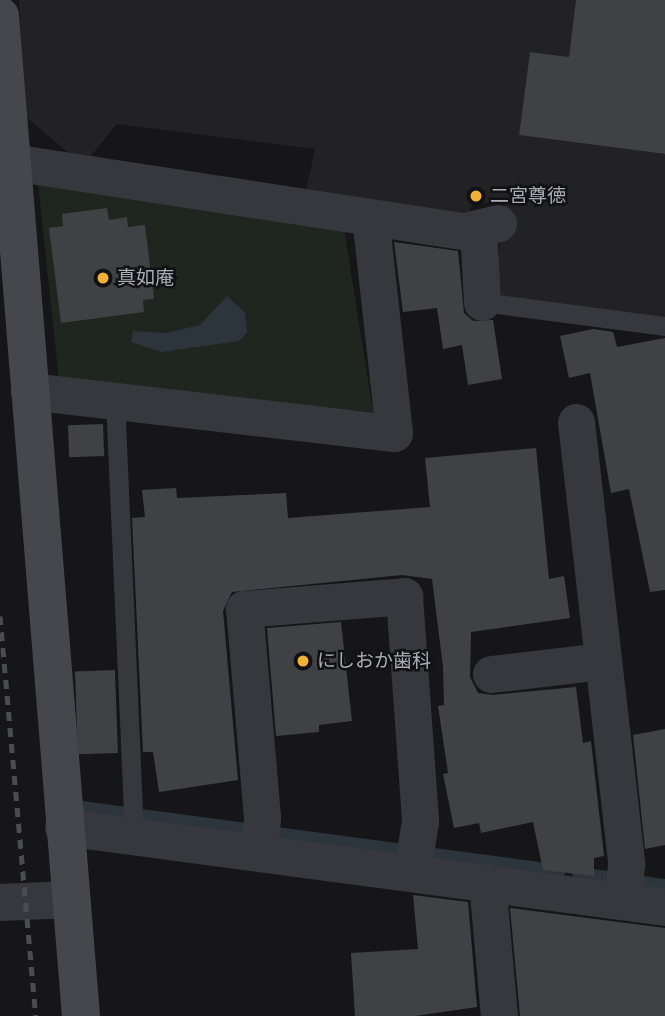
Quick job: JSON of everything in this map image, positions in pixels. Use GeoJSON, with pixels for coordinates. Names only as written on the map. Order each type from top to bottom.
{"type":"FeatureCollection","features":[{"type":"Feature","properties":{"kind":"street"},"geometry":{"type":"LineString","coordinates":[[0,16],[80,1016]]}},
{"type":"Feature","properties":{"kind":"street"},"geometry":{"type":"LineString","coordinates":[[11,162],[464,231],[488,225],[482,302]]}},
{"type":"Feature","properties":{"kind":"street"},"geometry":{"type":"LineString","coordinates":[[29,391],[394,433],[370,217]]}},
{"type":"Feature","properties":{"kind":"street"},"geometry":{"type":"LineString","coordinates":[[576,422],[625,885]]}},
{"type":"Feature","properties":{"kind":"street"},"geometry":{"type":"LineString","coordinates":[[260,836],[244,608],[404,596],[420,821],[413,858]]}},
{"type":"Feature","properties":{"kind":"street"},"geometry":{"type":"LineString","coordinates":[[491,674],[601,661]]}},
{"type":"Feature","properties":{"kind":"street"},"geometry":{"type":"LineString","coordinates":[[63,827],[134,821],[260,836],[413,858],[487,882],[625,885],[665,907]]}},
{"type":"Feature","properties":{"kind":"street"},"geometry":{"type":"LineString","coordinates":[[487,882],[499,1016]]}},
{"type":"Feature","properties":{"kind":"street"},"geometry":{"type":"LineString","coordinates":[[0,902],[69,899]]}},
{"type":"Feature","properties":{"kind":"lane"},"geometry":{"type":"LineString","coordinates":[[482,302],[665,326]]}},
{"type":"Feature","properties":{"kind":"lane"},"geometry":{"type":"LineString","coordinates":[[115,399],[134,821]]}},
{"type":"Feature","properties":{"kind":"shaded area"},"geometry":{"type":"Polygon","coordinates":[[[19,0],[576,0],[641,66],[530,52],[519,135],[665,154],[665,321],[492,300],[505,204],[474,202],[469,212],[456,214],[306,190],[315,149],[117,124],[90,157],[69,153],[25,116],[19,0]]]}},
{"type":"Feature","properties":{"kind":"shaded area"},"geometry":{"type":"Polygon","coordinates":[[[38,183],[344,228],[373,412],[59,381],[38,183]]]}},
{"type":"Feature","properties":{"kind":"shaded area"},"geometry":{"type":"Polygon","coordinates":[[[227,296],[245,313],[247,332],[239,341],[161,352],[131,342],[133,331],[166,333],[200,325],[227,296]]]}},
{"type":"Feature","properties":{"kind":"building"},"geometry":{"type":"Polygon","coordinates":[[[576,0],[665,0],[665,154],[519,135],[530,52],[569,57],[576,0]]]}},
{"type":"Feature","properties":{"kind":"building","name":"真如庵"},"geometry":{"type":"Polygon","coordinates":[[[107,208],[109,220],[127,217],[128,227],[145,225],[154,299],[143,300],[144,312],[61,323],[49,228],[63,226],[62,214],[107,208]]]}},
{"type":"Feature","properties":{"kind":"building"},"geometry":{"type":"Polygon","coordinates":[[[394,242],[458,251],[464,313],[473,321],[493,320],[502,379],[468,385],[462,345],[443,349],[437,308],[403,312],[394,242]]]}},
{"type":"Feature","properties":{"kind":"building"},"geometry":{"type":"Polygon","coordinates":[[[593,329],[613,332],[617,347],[665,338],[665,590],[650,592],[629,489],[611,493],[590,373],[569,378],[560,336],[593,329]]]}},
{"type":"Feature","properties":{"kind":"building"},"geometry":{"type":"Polygon","coordinates":[[[103,424],[104,456],[69,457],[68,425],[103,424]]]}},
{"type":"Feature","properties":{"kind":"building"},"geometry":{"type":"Polygon","coordinates":[[[536,448],[549,579],[564,576],[570,618],[471,632],[470,677],[478,693],[493,695],[576,687],[583,743],[591,741],[604,856],[594,858],[594,876],[543,870],[533,822],[481,833],[479,823],[454,828],[443,774],[448,773],[438,706],[444,705],[443,667],[432,579],[402,575],[232,592],[223,611],[238,780],[159,792],[153,752],[143,752],[132,518],[145,517],[142,490],[176,488],[177,498],[286,493],[288,518],[430,507],[425,458],[536,448]]]}},
{"type":"Feature","properties":{"kind":"building","name":"にしおか歯科"},"geometry":{"type":"Polygon","coordinates":[[[341,622],[352,721],[319,725],[319,732],[276,736],[267,628],[341,622]]]}},
{"type":"Feature","properties":{"kind":"building"},"geometry":{"type":"Polygon","coordinates":[[[115,670],[118,753],[78,754],[75,671],[115,670]]]}},
{"type":"Feature","properties":{"kind":"building"},"geometry":{"type":"Polygon","coordinates":[[[665,729],[665,845],[645,849],[633,735],[665,729]]]}},
{"type":"Feature","properties":{"kind":"building"},"geometry":{"type":"Polygon","coordinates":[[[413,895],[468,902],[477,1007],[415,1016],[355,1016],[351,953],[418,949],[413,895]]]}},
{"type":"Feature","properties":{"kind":"building"},"geometry":{"type":"Polygon","coordinates":[[[510,908],[665,928],[665,1016],[520,1016],[510,908]]]}},
{"type":"Feature","properties":{"kind":"waterway"},"geometry":{"type":"LineString","coordinates":[[74,806],[560,871]]}},
{"type":"Feature","properties":{"kind":"waterway"},"geometry":{"type":"LineString","coordinates":[[578,873],[665,885]]}},
{"type":"Feature","properties":{"kind":"railway"},"geometry":{"type":"LineString","coordinates":[[0,616],[36,1016]]}},
{"type":"Feature","properties":{"kind":"place","name":"二宮尊徳"},"geometry":{"type":"Point","coordinates":[476,196]}},
{"type":"Feature","properties":{"kind":"place","name":"真如庵"},"geometry":{"type":"Point","coordinates":[103,278]}},
{"type":"Feature","properties":{"kind":"place","name":"にしおか歯科"},"geometry":{"type":"Point","coordinates":[303,661]}}]}
